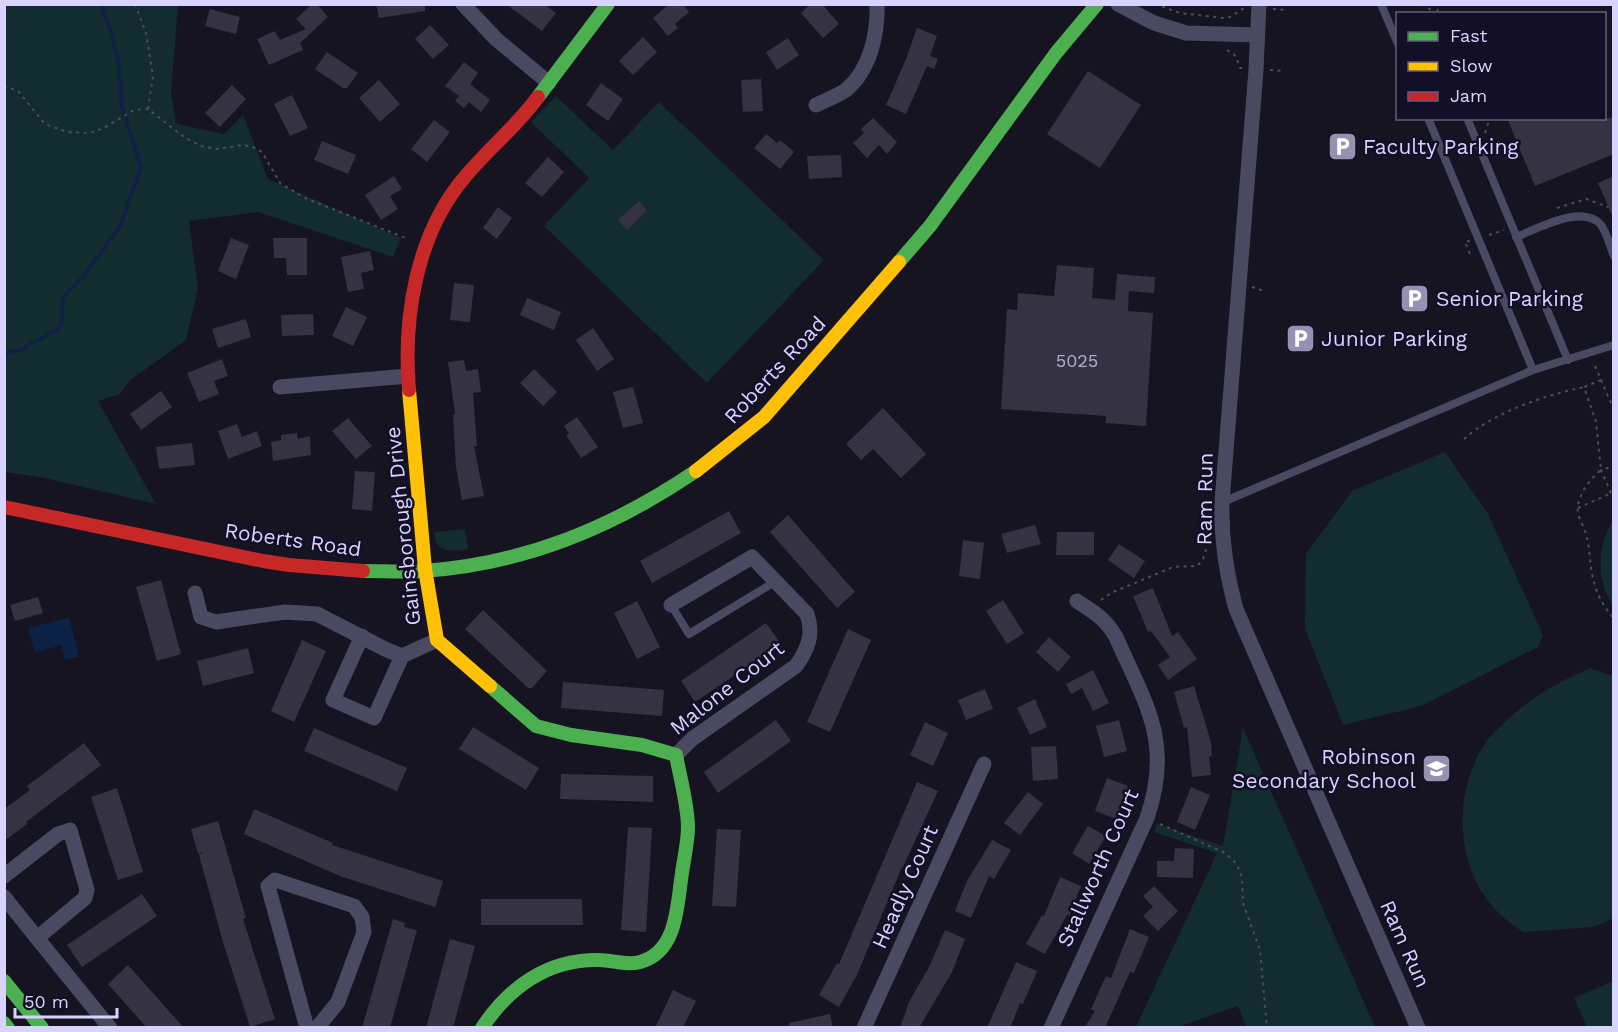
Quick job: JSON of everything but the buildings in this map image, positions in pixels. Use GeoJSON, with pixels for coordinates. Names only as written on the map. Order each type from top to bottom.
{"type":"FeatureCollection","features":[{"type":"Feature","properties":{"kind":"main road","name":"Gainsborough Drive"},"geometry":{"type":"LineString","coordinates":[[608,4],[549,83],[510,130],[464,179],[438,217],[424,247],[409,310],[408,376],[424,569],[437,640],[536,726],[554,733],[659,748],[676,755]]}},
{"type":"Feature","properties":{"kind":"main road","name":"Roberts Road"},"geometry":{"type":"LineString","coordinates":[[4,507],[286,565],[366,572],[465,566],[504,560],[544,550],[583,536],[626,516],[697,473],[736,443],[764,417],[930,225],[1056,53],[1097,4]]}},
{"type":"Feature","properties":{"kind":"main road"},"geometry":{"type":"LineString","coordinates":[[482,1028],[497,1005],[513,989],[542,971],[574,962],[598,960],[639,963],[653,956],[667,942],[675,921],[688,827],[676,755]]}},
{"type":"Feature","properties":{"kind":"main road"},"geometry":{"type":"LineString","coordinates":[[4,981],[42,1028]]}},
{"type":"Feature","properties":{"kind":"main road"},"geometry":{"type":"LineString","coordinates":[[4,1023],[8,1028]]}},
{"type":"Feature","properties":{"kind":"street"},"geometry":{"type":"LineString","coordinates":[[463,4],[496,39],[549,83]]}},
{"type":"Feature","properties":{"kind":"street"},"geometry":{"type":"LineString","coordinates":[[816,105],[847,88],[864,65],[874,40],[877,4]]}},
{"type":"Feature","properties":{"kind":"street"},"geometry":{"type":"LineString","coordinates":[[1118,4],[1154,23],[1186,33],[1257,35]]}},
{"type":"Feature","properties":{"kind":"street","name":"Ram Run"},"geometry":{"type":"LineString","coordinates":[[1258,7],[1240,286],[1222,502],[1223,546],[1236,609],[1418,1028]]}},
{"type":"Feature","properties":{"kind":"street"},"geometry":{"type":"LineString","coordinates":[[280,387],[408,376]]}},
{"type":"Feature","properties":{"kind":"street","name":"Malone Court"},"geometry":{"type":"LineString","coordinates":[[671,604],[752,557],[807,614],[811,624],[811,639],[805,654],[796,666],[692,739],[676,755]]}},
{"type":"Feature","properties":{"kind":"street"},"geometry":{"type":"LineString","coordinates":[[195,593],[201,617],[216,622],[285,612],[317,614],[402,656]]}},
{"type":"Feature","properties":{"kind":"street","name":"Stallworth Court"},"geometry":{"type":"LineString","coordinates":[[1051,1028],[1146,819],[1154,798],[1158,774],[1158,748],[1153,722],[1112,630],[1101,616],[1083,605]]}},
{"type":"Feature","properties":{"kind":"street"},"geometry":{"type":"LineString","coordinates":[[362,636],[333,700],[374,718],[402,656],[437,640]]}},
{"type":"Feature","properties":{"kind":"street","name":"Headly Court"},"geometry":{"type":"LineString","coordinates":[[864,1028],[984,764]]}},
{"type":"Feature","properties":{"kind":"street"},"geometry":{"type":"LineString","coordinates":[[4,876],[58,834],[70,830],[85,879],[87,890],[85,898],[37,938]]}},
{"type":"Feature","properties":{"kind":"street"},"geometry":{"type":"LineString","coordinates":[[307,1028],[268,886],[275,880],[354,906],[362,917],[364,932],[338,1002],[317,1028]]}},
{"type":"Feature","properties":{"kind":"street"},"geometry":{"type":"LineString","coordinates":[[4,897],[110,1028]]}},
{"type":"Feature","properties":{"kind":"lane"},"geometry":{"type":"LineString","coordinates":[[1381,4],[1394,23]]}},
{"type":"Feature","properties":{"kind":"lane"},"geometry":{"type":"LineString","coordinates":[[1429,120],[1533,370]]}},
{"type":"Feature","properties":{"kind":"lane"},"geometry":{"type":"LineString","coordinates":[[1468,120],[1568,360]]}},
{"type":"Feature","properties":{"kind":"lane"},"geometry":{"type":"LineString","coordinates":[[1516,237],[1571,216],[1590,216],[1602,226],[1614,256]]}},
{"type":"Feature","properties":{"kind":"lane"},"geometry":{"type":"LineString","coordinates":[[1222,502],[1533,370],[1614,345]]}},
{"type":"Feature","properties":{"kind":"lane"},"geometry":{"type":"LineString","coordinates":[[671,604],[689,633],[776,582]]}},
{"type":"Feature","properties":{"kind":"path"},"geometry":{"type":"LineString","coordinates":[[135,4],[146,33],[153,76],[148,109]]}},
{"type":"Feature","properties":{"kind":"path"},"geometry":{"type":"LineString","coordinates":[[1155,4],[1180,13],[1223,18],[1230,17],[1244,8],[1288,10]]}},
{"type":"Feature","properties":{"kind":"path"},"geometry":{"type":"LineString","coordinates":[[1422,4],[1435,12]]}},
{"type":"Feature","properties":{"kind":"path"},"geometry":{"type":"LineString","coordinates":[[4,86],[18,91],[45,124],[67,132],[90,133],[104,128],[134,110],[148,109],[184,137],[201,146],[217,149],[243,145],[253,147],[262,152],[280,183],[305,198],[424,247]]}},
{"type":"Feature","properties":{"kind":"path"},"geometry":{"type":"LineString","coordinates":[[1249,287],[1264,291]]}},
{"type":"Feature","properties":{"kind":"path"},"geometry":{"type":"LineString","coordinates":[[1595,366],[1614,410]]}},
{"type":"Feature","properties":{"kind":"path"},"geometry":{"type":"LineString","coordinates":[[1464,439],[1513,410],[1600,380]]}},
{"type":"Feature","properties":{"kind":"path"},"geometry":{"type":"LineString","coordinates":[[1578,508],[1612,492],[1601,471],[1596,422],[1584,387]]}},
{"type":"Feature","properties":{"kind":"path"},"geometry":{"type":"LineString","coordinates":[[1614,466],[1592,477],[1585,488],[1578,508],[1586,533],[1594,582],[1604,606],[1614,619]]}},
{"type":"Feature","properties":{"kind":"path"},"geometry":{"type":"LineString","coordinates":[[1083,605],[1173,567],[1197,566],[1204,559],[1206,524]]}},
{"type":"Feature","properties":{"kind":"path"},"geometry":{"type":"LineString","coordinates":[[1146,819],[1225,854],[1237,864],[1242,878],[1243,903],[1260,950],[1267,1028]]}},
{"type":"Feature","properties":{"kind":"green space"},"geometry":{"type":"Polygon","coordinates":[[[5,4],[178,5],[171,92],[176,124],[224,134],[243,115],[268,179],[401,238],[393,257],[258,212],[189,221],[198,288],[186,340],[129,381],[120,394],[98,401],[156,504],[45,478],[5,472],[5,4]]]}},
{"type":"Feature","properties":{"kind":"green space"},"geometry":{"type":"Polygon","coordinates":[[[556,96],[613,150],[659,102],[824,260],[707,383],[544,226],[589,178],[531,122],[556,96]]]}},
{"type":"Feature","properties":{"kind":"green space"},"geometry":{"type":"Polygon","coordinates":[[[1445,452],[1488,514],[1543,635],[1538,647],[1421,706],[1343,725],[1305,629],[1306,554],[1352,491],[1445,452]]]}},
{"type":"Feature","properties":{"kind":"green space"},"geometry":{"type":"Polygon","coordinates":[[[1613,520],[1613,605],[1607,595],[1601,574],[1601,551],[1613,520]]]}},
{"type":"Feature","properties":{"kind":"green space"},"geometry":{"type":"Polygon","coordinates":[[[465,529],[468,549],[445,550],[437,544],[434,532],[465,529]]]}},
{"type":"Feature","properties":{"kind":"green space"},"geometry":{"type":"Polygon","coordinates":[[[1590,668],[1613,676],[1613,918],[1594,927],[1523,932],[1498,912],[1483,894],[1473,874],[1466,852],[1463,829],[1463,806],[1467,783],[1475,762],[1491,735],[1532,699],[1590,668]]]}},
{"type":"Feature","properties":{"kind":"green space"},"geometry":{"type":"Polygon","coordinates":[[[1243,728],[1375,1027],[1246,1027],[1238,1006],[1178,1027],[1136,1027],[1217,853],[1154,832],[1157,824],[1223,846],[1243,728]]]}},
{"type":"Feature","properties":{"kind":"green space"},"geometry":{"type":"Polygon","coordinates":[[[1613,981],[1613,1027],[1587,1027],[1574,998],[1613,981]]]}},
{"type":"Feature","properties":{"kind":"water"},"geometry":{"type":"Polygon","coordinates":[[[69,617],[79,657],[65,660],[61,645],[35,653],[28,628],[69,617]]]}},
{"type":"Feature","properties":{"kind":"waterway"},"geometry":{"type":"LineString","coordinates":[[4,353],[21,350],[61,327],[63,298],[86,273],[120,226],[141,167],[122,106],[119,66],[101,4]]}},
{"type":"Feature","properties":{"kind":"traffic: fast"},"geometry":{"type":"LineString","coordinates":[[538,97],[608,4]]}},
{"type":"Feature","properties":{"kind":"traffic: fast"},"geometry":{"type":"LineString","coordinates":[[899,262],[930,226],[1056,53],[1097,4]]}},
{"type":"Feature","properties":{"kind":"traffic: fast"},"geometry":{"type":"LineString","coordinates":[[363,571],[423,571],[460,567],[532,551],[566,540],[632,510],[696,471]]}},
{"type":"Feature","properties":{"kind":"traffic: fast"},"geometry":{"type":"LineString","coordinates":[[482,1028],[504,1000],[517,988],[547,970],[580,961],[635,963],[653,957],[669,938],[677,912],[688,827],[676,755],[642,745],[571,735],[536,726],[490,686]]}},
{"type":"Feature","properties":{"kind":"traffic: fast"},"geometry":{"type":"LineString","coordinates":[[4,981],[42,1028]]}},
{"type":"Feature","properties":{"kind":"traffic: fast"},"geometry":{"type":"LineString","coordinates":[[4,1023],[8,1028]]}},
{"type":"Feature","properties":{"kind":"traffic: slow"},"geometry":{"type":"LineString","coordinates":[[696,471],[764,417],[899,262]]}},
{"type":"Feature","properties":{"kind":"traffic: slow"},"geometry":{"type":"LineString","coordinates":[[409,390],[425,569],[437,640],[490,686]]}},
{"type":"Feature","properties":{"kind":"traffic: jam"},"geometry":{"type":"LineString","coordinates":[[409,390],[408,335],[411,306],[416,278],[434,225],[464,178],[538,97]]}},
{"type":"Feature","properties":{"kind":"traffic: jam"},"geometry":{"type":"LineString","coordinates":[[4,507],[263,561],[363,571]]}},
{"type":"Feature","properties":{"kind":"place","name":"Faculty Parking"},"geometry":{"type":"Point","coordinates":[1342,147]}},
{"type":"Feature","properties":{"kind":"place","name":"Senior Parking"},"geometry":{"type":"Point","coordinates":[1415,299]}},
{"type":"Feature","properties":{"kind":"place","name":"Junior Parking"},"geometry":{"type":"Point","coordinates":[1300,339]}},
{"type":"Feature","properties":{"kind":"place","name":"Robinson Secondary School"},"geometry":{"type":"Point","coordinates":[1437,769]}}]}
